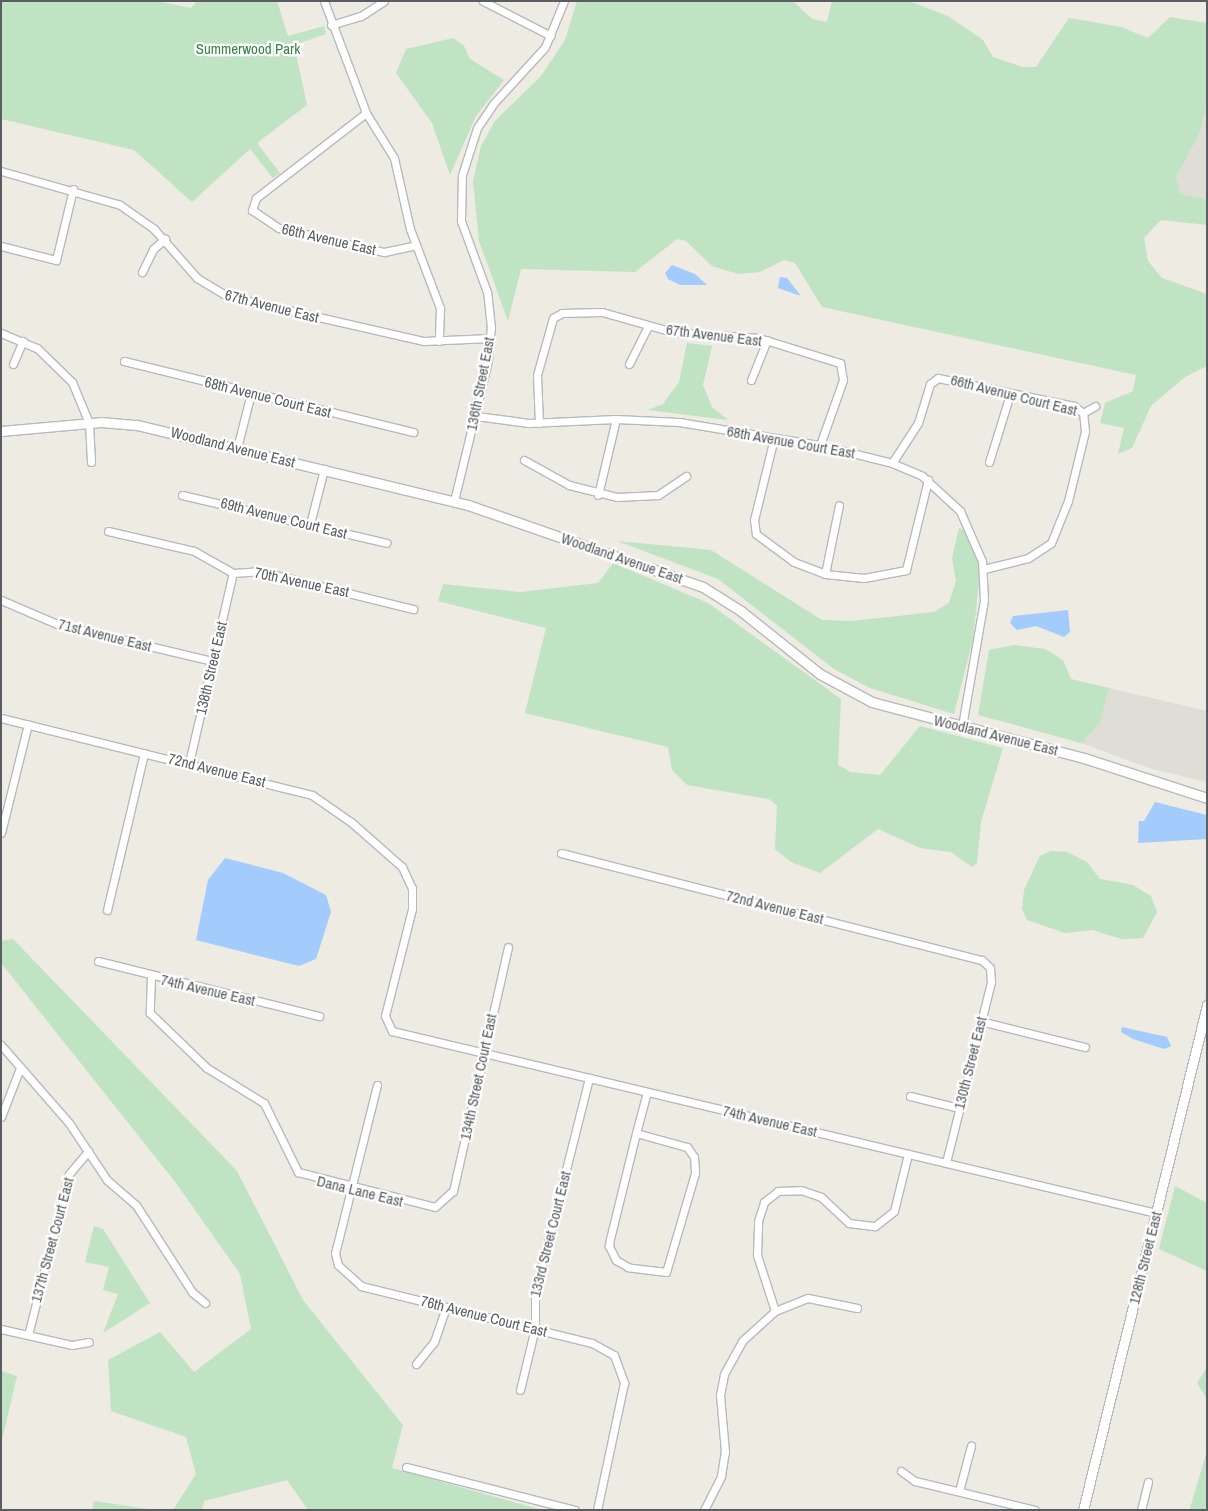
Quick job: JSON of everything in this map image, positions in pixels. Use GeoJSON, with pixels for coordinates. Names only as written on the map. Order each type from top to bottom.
{"type":"FeatureCollection","features":[{"type":"Feature","properties":{"kind":"street"},"geometry":{"type":"LineString","coordinates":[[324,1],[331,25],[366,113],[394,158],[416,246],[440,308],[439,341]]}},
{"type":"Feature","properties":{"kind":"street"},"geometry":{"type":"LineString","coordinates":[[331,25],[361,16],[384,1]]}},
{"type":"Feature","properties":{"kind":"street"},"geometry":{"type":"LineString","coordinates":[[483,1],[551,36]]}},
{"type":"Feature","properties":{"kind":"street"},"geometry":{"type":"LineString","coordinates":[[498,9],[501,1]]}},
{"type":"Feature","properties":{"kind":"street","name":"136th Street East"},"geometry":{"type":"LineString","coordinates":[[454,501],[476,416],[490,338],[487,292],[461,221],[462,175],[470,144],[486,114],[538,58],[551,36],[564,1]]}},
{"type":"Feature","properties":{"kind":"street","name":"66th Avenue East"},"geometry":{"type":"LineString","coordinates":[[366,113],[252,204],[252,210],[279,228],[384,252],[416,246]]}},
{"type":"Feature","properties":{"kind":"street","name":"67th Avenue East"},"geometry":{"type":"LineString","coordinates":[[1,170],[73,189],[120,205],[165,239],[197,278],[226,296],[439,341],[490,338]]}},
{"type":"Feature","properties":{"kind":"street"},"geometry":{"type":"LineString","coordinates":[[1,246],[56,260],[73,189]]}},
{"type":"Feature","properties":{"kind":"street"},"geometry":{"type":"LineString","coordinates":[[142,272],[153,248],[165,239]]}},
{"type":"Feature","properties":{"kind":"street","name":"67th Avenue East"},"geometry":{"type":"LineString","coordinates":[[539,423],[537,375],[555,316],[602,312],[648,326],[767,340],[842,367],[841,389],[820,445]]}},
{"type":"Feature","properties":{"kind":"street"},"geometry":{"type":"LineString","coordinates":[[630,364],[648,326]]}},
{"type":"Feature","properties":{"kind":"street"},"geometry":{"type":"LineString","coordinates":[[1,334],[23,341],[63,368],[80,397],[89,423],[91,462]]}},
{"type":"Feature","properties":{"kind":"street"},"geometry":{"type":"LineString","coordinates":[[752,380],[767,340]]}},
{"type":"Feature","properties":{"kind":"street"},"geometry":{"type":"LineString","coordinates":[[13,364],[23,341]]}},
{"type":"Feature","properties":{"kind":"street","name":"68th Avenue Court East"},"geometry":{"type":"LineString","coordinates":[[124,361],[413,432]]}},
{"type":"Feature","properties":{"kind":"street","name":"66th Avenue Court East"},"geometry":{"type":"LineString","coordinates":[[892,463],[918,423],[933,381],[943,377],[1010,394],[1074,406],[1083,413],[1095,406]]}},
{"type":"Feature","properties":{"kind":"street"},"geometry":{"type":"LineString","coordinates":[[238,448],[251,393]]}},
{"type":"Feature","properties":{"kind":"street"},"geometry":{"type":"LineString","coordinates":[[989,462],[1010,394]]}},
{"type":"Feature","properties":{"kind":"street"},"geometry":{"type":"LineString","coordinates":[[984,569],[1018,562],[1046,548],[1068,501],[1085,431],[1083,413]]}},
{"type":"Feature","properties":{"kind":"street","name":"68th Avenue Court East"},"geometry":{"type":"LineString","coordinates":[[476,416],[539,423],[616,419],[679,422],[820,445],[892,463],[928,480],[960,511],[976,539],[984,569],[982,616],[962,726]]}},
{"type":"Feature","properties":{"kind":"street"},"geometry":{"type":"LineString","coordinates":[[598,495],[616,419]]}},
{"type":"Feature","properties":{"kind":"street","name":"Woodland Avenue East"},"geometry":{"type":"LineString","coordinates":[[1,431],[89,423],[138,425],[454,501],[704,588],[850,692],[881,705],[1084,758],[1207,798]]}},
{"type":"Feature","properties":{"kind":"street"},"geometry":{"type":"LineString","coordinates":[[774,438],[753,526],[756,534],[784,556],[824,574],[864,578],[904,572],[928,480]]}},
{"type":"Feature","properties":{"kind":"street"},"geometry":{"type":"LineString","coordinates":[[524,460],[554,478],[598,495],[658,495],[686,476]]}},
{"type":"Feature","properties":{"kind":"street"},"geometry":{"type":"LineString","coordinates":[[310,524],[324,469]]}},
{"type":"Feature","properties":{"kind":"street","name":"69th Avenue Court East"},"geometry":{"type":"LineString","coordinates":[[182,495],[386,542]]}},
{"type":"Feature","properties":{"kind":"street"},"geometry":{"type":"LineString","coordinates":[[824,574],[839,505]]}},
{"type":"Feature","properties":{"kind":"street","name":"70th Avenue East"},"geometry":{"type":"LineString","coordinates":[[108,531],[194,551],[233,573],[259,571],[413,609]]}},
{"type":"Feature","properties":{"kind":"street","name":"138th Street East"},"geometry":{"type":"LineString","coordinates":[[189,763],[233,573]]}},
{"type":"Feature","properties":{"kind":"street","name":"71st Avenue East"},"geometry":{"type":"LineString","coordinates":[[1,600],[57,624],[212,661]]}},
{"type":"Feature","properties":{"kind":"street","name":"72nd Avenue East"},"geometry":{"type":"LineString","coordinates":[[1,718],[189,763],[312,795],[351,822],[406,874],[412,909],[386,1027]]}},
{"type":"Feature","properties":{"kind":"street"},"geometry":{"type":"LineString","coordinates":[[1,833],[28,724]]}},
{"type":"Feature","properties":{"kind":"street"},"geometry":{"type":"LineString","coordinates":[[107,910],[144,753]]}},
{"type":"Feature","properties":{"kind":"street","name":"72nd Avenue East"},"geometry":{"type":"LineString","coordinates":[[561,853],[960,954],[988,965]]}},
{"type":"Feature","properties":{"kind":"street","name":"134th Street Court East"},"geometry":{"type":"LineString","coordinates":[[444,1204],[453,1192],[486,1053],[483,1045],[508,947]]}},
{"type":"Feature","properties":{"kind":"street","name":"74th Avenue East"},"geometry":{"type":"LineString","coordinates":[[98,961],[151,976],[319,1016]]}},
{"type":"Feature","properties":{"kind":"street","name":"130th Street East"},"geometry":{"type":"LineString","coordinates":[[946,1162],[991,982],[988,965]]}},
{"type":"Feature","properties":{"kind":"street","name":"Dana Lane East"},"geometry":{"type":"LineString","coordinates":[[151,976],[150,1013],[207,1068],[264,1103],[298,1172],[350,1188],[421,1206],[444,1204]]}},
{"type":"Feature","properties":{"kind":"street","name":"128th Street East"},"geometry":{"type":"LineString","coordinates":[[1083,1510],[1207,1005]]}},
{"type":"Feature","properties":{"kind":"street"},"geometry":{"type":"LineString","coordinates":[[980,1022],[1085,1047]]}},
{"type":"Feature","properties":{"kind":"street","name":"74th Avenue East"},"geometry":{"type":"LineString","coordinates":[[386,1027],[589,1078],[1156,1213]]}},
{"type":"Feature","properties":{"kind":"street"},"geometry":{"type":"LineString","coordinates":[[1,1045],[70,1123],[108,1180],[136,1205],[192,1292],[205,1304]]}},
{"type":"Feature","properties":{"kind":"street"},"geometry":{"type":"LineString","coordinates":[[1,1117],[20,1068]]}},
{"type":"Feature","properties":{"kind":"street","name":"133rd Street Court East"},"geometry":{"type":"LineString","coordinates":[[520,1390],[535,1328],[535,1293],[589,1078]]}},
{"type":"Feature","properties":{"kind":"street"},"geometry":{"type":"LineString","coordinates":[[350,1188],[377,1085]]}},
{"type":"Feature","properties":{"kind":"street"},"geometry":{"type":"LineString","coordinates":[[636,1133],[687,1147],[696,1163],[669,1269],[653,1273],[628,1267],[611,1254],[610,1239],[636,1133],[647,1092]]}},
{"type":"Feature","properties":{"kind":"street"},"geometry":{"type":"LineString","coordinates":[[910,1096],[959,1108]]}},
{"type":"Feature","properties":{"kind":"street","name":"137th Street Court East"},"geometry":{"type":"LineString","coordinates":[[28,1335],[67,1180],[75,1162],[88,1151]]}},
{"type":"Feature","properties":{"kind":"street"},"geometry":{"type":"LineString","coordinates":[[776,1311],[759,1267],[756,1242],[760,1214],[773,1194],[801,1190],[821,1197],[849,1223],[875,1226],[894,1211],[908,1154]]}},
{"type":"Feature","properties":{"kind":"street","name":"76th Avenue Court East"},"geometry":{"type":"LineString","coordinates":[[350,1188],[336,1252],[341,1270],[361,1286],[535,1328],[601,1346],[614,1355],[622,1370],[622,1393],[610,1434],[597,1510]]}},
{"type":"Feature","properties":{"kind":"street"},"geometry":{"type":"LineString","coordinates":[[704,1510],[721,1476],[725,1452],[721,1382],[742,1341],[776,1311],[808,1298],[857,1308]]}},
{"type":"Feature","properties":{"kind":"street"},"geometry":{"type":"LineString","coordinates":[[416,1364],[434,1342],[446,1307]]}},
{"type":"Feature","properties":{"kind":"street"},"geometry":{"type":"LineString","coordinates":[[1,1329],[72,1345],[89,1342]]}},
{"type":"Feature","properties":{"kind":"street"},"geometry":{"type":"LineString","coordinates":[[958,1491],[971,1446]]}},
{"type":"Feature","properties":{"kind":"street"},"geometry":{"type":"LineString","coordinates":[[406,1467],[575,1510]]}},
{"type":"Feature","properties":{"kind":"street"},"geometry":{"type":"LineString","coordinates":[[902,1471],[915,1481],[1034,1510]]}},
{"type":"Feature","properties":{"kind":"street"},"geometry":{"type":"LineString","coordinates":[[1142,1510],[1148,1482]]}},
{"type":"Feature","properties":{"kind":"shaded area"},"geometry":{"type":"Polygon","coordinates":[[[1207,105],[1207,199],[1180,194],[1176,177],[1199,135],[1207,105]]]}},
{"type":"Feature","properties":{"kind":"shaded area"},"geometry":{"type":"Polygon","coordinates":[[[1109,688],[1207,711],[1207,782],[1149,768],[1081,743],[1100,723],[1109,688]]]}},
{"type":"Feature","properties":{"kind":"green space","name":"Summerwood Park"},"geometry":{"type":"Polygon","coordinates":[[[1,1],[156,1],[191,8],[197,1],[277,1],[288,36],[324,26],[326,34],[294,45],[307,105],[257,143],[280,173],[273,178],[250,149],[192,202],[134,150],[1,119],[1,1]]]}},
{"type":"Feature","properties":{"kind":"green space"},"geometry":{"type":"Polygon","coordinates":[[[577,1],[793,1],[812,19],[827,22],[832,1],[909,1],[948,16],[983,40],[993,57],[1022,67],[1036,67],[1069,18],[1121,27],[1148,38],[1170,17],[1207,23],[1207,105],[1199,135],[1176,177],[1180,194],[1207,199],[1207,225],[1161,220],[1144,238],[1148,261],[1162,278],[1207,294],[1207,366],[1185,377],[1151,406],[1132,448],[1118,454],[1124,428],[1100,423],[1105,403],[1133,391],[1136,375],[822,307],[795,263],[784,260],[760,272],[738,274],[712,266],[686,241],[677,239],[635,272],[521,269],[508,321],[479,241],[473,181],[481,146],[495,121],[541,76],[565,40],[577,1]]]}},
{"type":"Feature","properties":{"kind":"green space"},"geometry":{"type":"Polygon","coordinates":[[[453,38],[464,46],[470,59],[504,80],[476,116],[450,175],[432,123],[396,73],[406,49],[453,38]]]}},
{"type":"Feature","properties":{"kind":"green space"},"geometry":{"type":"Polygon","coordinates":[[[687,343],[712,346],[703,385],[712,407],[728,420],[648,410],[663,404],[679,382],[687,343]]]}},
{"type":"Feature","properties":{"kind":"green space"},"geometry":{"type":"Polygon","coordinates":[[[959,528],[968,531],[979,560],[979,583],[973,639],[954,714],[870,688],[834,669],[718,579],[617,541],[711,550],[822,620],[852,621],[934,612],[949,603],[956,581],[952,558],[959,528]]]}},
{"type":"Feature","properties":{"kind":"green space"},"geometry":{"type":"Polygon","coordinates":[[[613,563],[708,603],[841,699],[838,765],[851,772],[880,775],[920,726],[1003,748],[981,822],[977,863],[972,867],[951,852],[920,848],[878,829],[820,873],[791,862],[775,849],[777,806],[769,799],[687,785],[672,770],[668,747],[525,713],[546,628],[438,601],[443,584],[520,592],[598,583],[613,563]]]}},
{"type":"Feature","properties":{"kind":"green space"},"geometry":{"type":"Polygon","coordinates":[[[1014,645],[1045,649],[1063,660],[1071,679],[1109,688],[1100,723],[1081,743],[978,715],[989,650],[1014,645]]]}},
{"type":"Feature","properties":{"kind":"green space"},"geometry":{"type":"Polygon","coordinates":[[[1051,851],[1067,852],[1087,862],[1100,879],[1133,885],[1151,896],[1157,912],[1143,938],[1122,939],[1092,930],[1065,933],[1027,920],[1022,909],[1024,890],[1040,856],[1051,851]]]}},
{"type":"Feature","properties":{"kind":"green space"},"geometry":{"type":"Polygon","coordinates":[[[13,939],[237,1171],[303,1300],[403,1425],[392,1468],[542,1510],[308,1510],[287,1480],[204,1501],[202,1510],[173,1510],[196,1474],[186,1437],[111,1411],[108,1360],[160,1332],[194,1372],[251,1329],[240,1274],[176,1183],[1,963],[1,941],[13,939]]]}},
{"type":"Feature","properties":{"kind":"green space"},"geometry":{"type":"Polygon","coordinates":[[[1175,1186],[1207,1203],[1207,1271],[1159,1249],[1175,1186]]]}},
{"type":"Feature","properties":{"kind":"green space"},"geometry":{"type":"Polygon","coordinates":[[[94,1226],[103,1229],[150,1303],[103,1333],[118,1294],[103,1290],[109,1267],[85,1262],[94,1226]]]}},
{"type":"Feature","properties":{"kind":"green space"},"geometry":{"type":"Polygon","coordinates":[[[1207,1367],[1207,1399],[1197,1383],[1207,1367]]]}},
{"type":"Feature","properties":{"kind":"green space"},"geometry":{"type":"Polygon","coordinates":[[[1,1371],[17,1376],[1,1444],[1,1371]]]}},
{"type":"Feature","properties":{"kind":"green space"},"geometry":{"type":"Polygon","coordinates":[[[1207,1451],[1207,1510],[1190,1510],[1190,1508],[1207,1451]]]}},
{"type":"Feature","properties":{"kind":"green space"},"geometry":{"type":"Polygon","coordinates":[[[94,1501],[155,1510],[92,1510],[94,1501]]]}},
{"type":"Feature","properties":{"kind":"water"},"geometry":{"type":"Polygon","coordinates":[[[672,265],[695,274],[707,285],[680,285],[668,279],[665,273],[672,265]]]}},
{"type":"Feature","properties":{"kind":"water"},"geometry":{"type":"Polygon","coordinates":[[[780,277],[787,278],[801,296],[778,288],[780,277]]]}},
{"type":"Feature","properties":{"kind":"water"},"geometry":{"type":"Polygon","coordinates":[[[1068,610],[1070,632],[1064,637],[1036,626],[1017,630],[1010,623],[1013,616],[1068,610]]]}},
{"type":"Feature","properties":{"kind":"water"},"geometry":{"type":"Polygon","coordinates":[[[1155,802],[1207,815],[1207,839],[1138,843],[1139,821],[1144,821],[1155,802]]]}},
{"type":"Feature","properties":{"kind":"water"},"geometry":{"type":"Polygon","coordinates":[[[225,858],[283,873],[326,895],[331,912],[316,959],[299,966],[196,940],[208,880],[225,858]]]}},
{"type":"Feature","properties":{"kind":"water"},"geometry":{"type":"Polygon","coordinates":[[[1122,1027],[1167,1037],[1171,1046],[1164,1049],[1133,1039],[1121,1032],[1122,1027]]]}}]}
